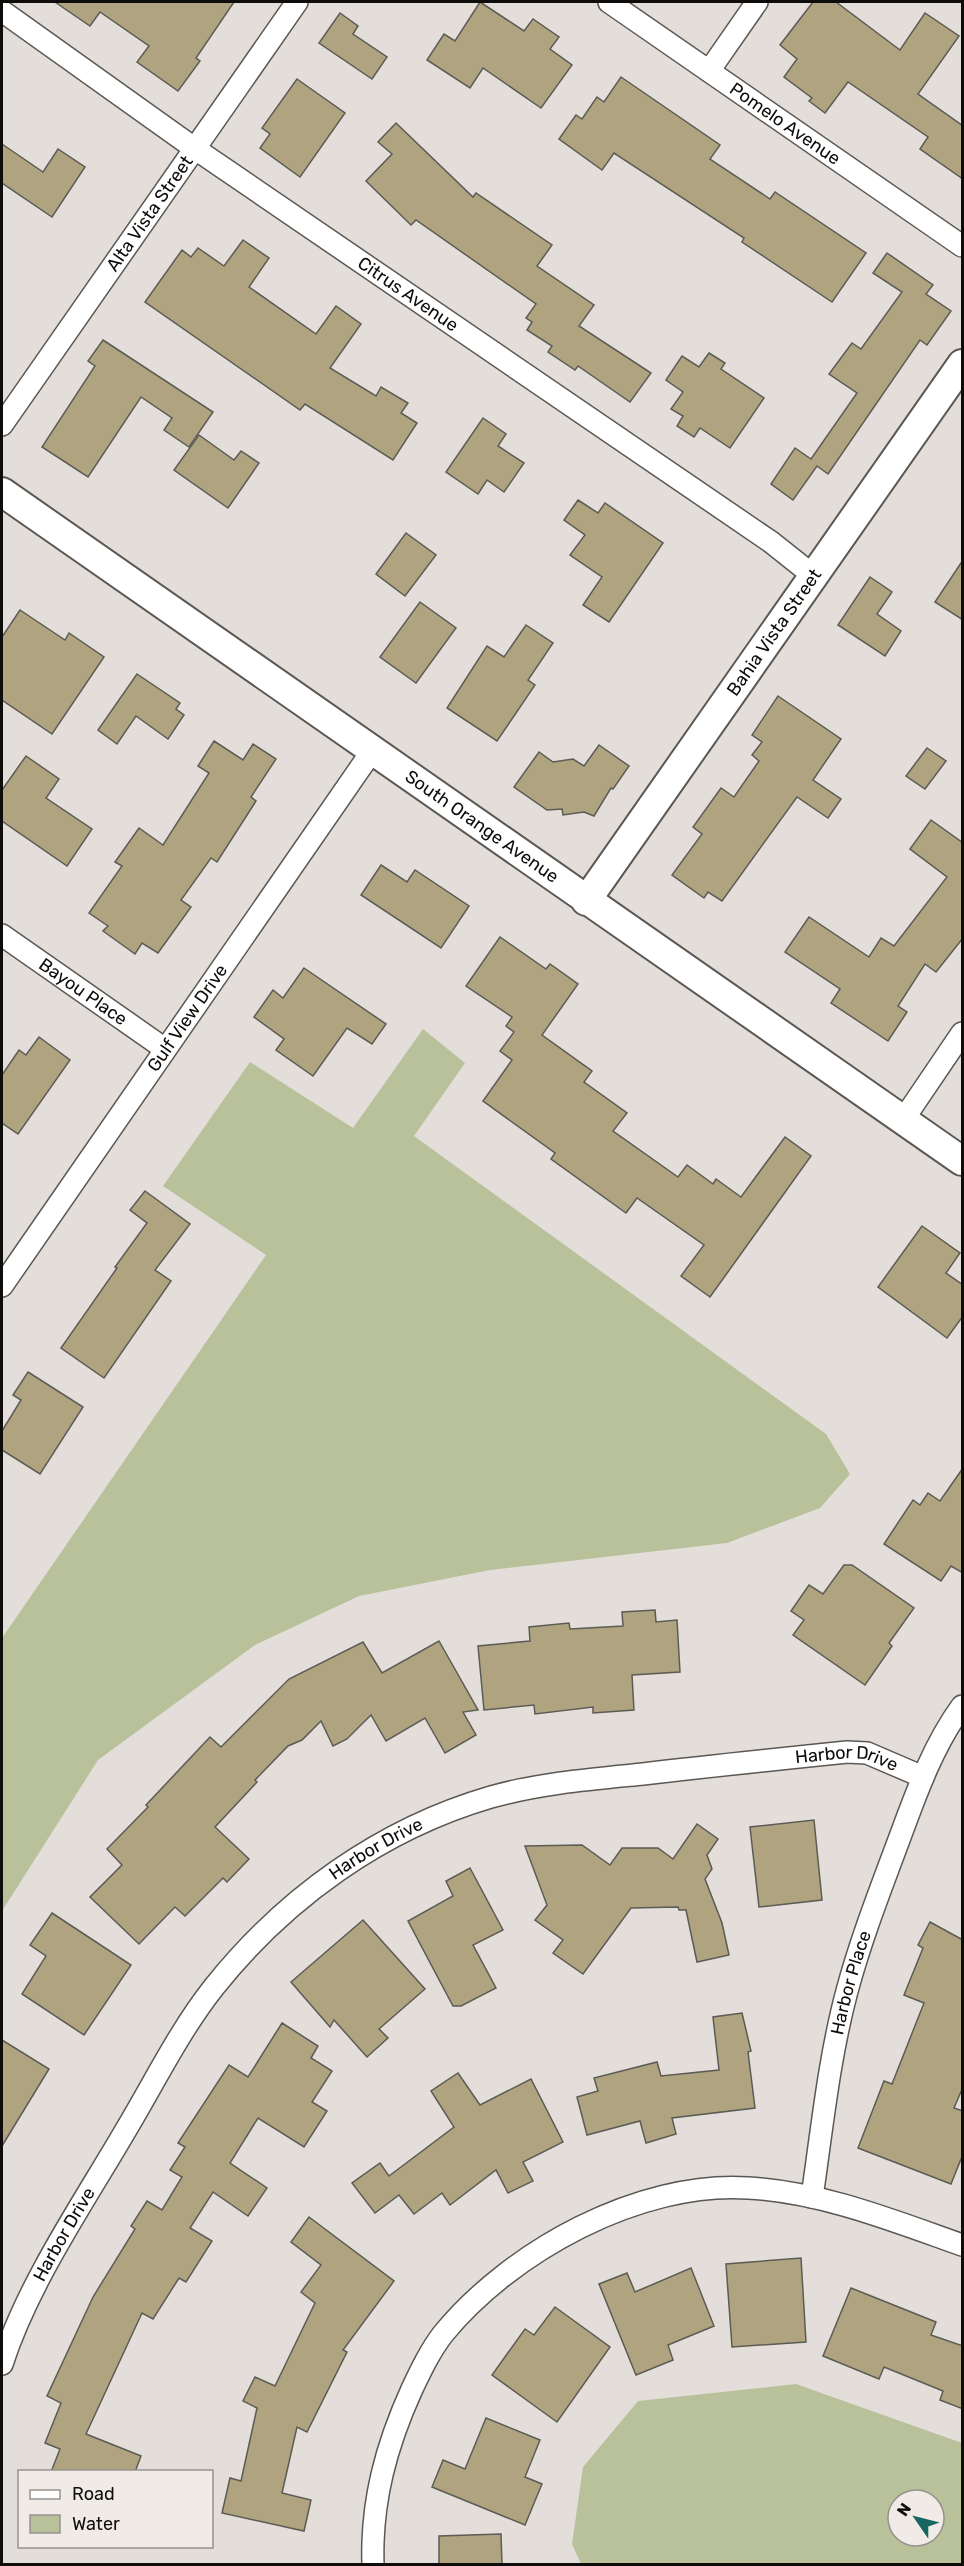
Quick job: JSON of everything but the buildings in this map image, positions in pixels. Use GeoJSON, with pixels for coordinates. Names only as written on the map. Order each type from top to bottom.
{"type":"FeatureCollection","features":[{"type":"Feature","properties":{"kind":"street","name":"Alta Vista Street"},"geometry":{"type":"LineString","coordinates":[[2,425],[297,2]]}},
{"type":"Feature","properties":{"kind":"street","name":"Pomelo Avenue"},"geometry":{"type":"LineString","coordinates":[[609,2],[963,246]]}},
{"type":"Feature","properties":{"kind":"street"},"geometry":{"type":"LineString","coordinates":[[709,71],[757,2]]}},
{"type":"Feature","properties":{"kind":"street","name":"Citrus Avenue"},"geometry":{"type":"LineString","coordinates":[[2,11],[194,148],[771,542],[815,576]]}},
{"type":"Feature","properties":{"kind":"street","name":"Bahia Vista Street"},"geometry":{"type":"LineString","coordinates":[[586,901],[963,364]]}},
{"type":"Feature","properties":{"kind":"street","name":"South Orange Avenue"},"geometry":{"type":"LineString","coordinates":[[2,492],[586,901],[963,1161]]}},
{"type":"Feature","properties":{"kind":"street","name":"Gulf View Drive"},"geometry":{"type":"LineString","coordinates":[[2,1286],[372,751]]}},
{"type":"Feature","properties":{"kind":"street","name":"Bayou Place"},"geometry":{"type":"LineString","coordinates":[[2,935],[165,1049]]}},
{"type":"Feature","properties":{"kind":"street"},"geometry":{"type":"LineString","coordinates":[[903,1120],[963,1033]]}},
{"type":"Feature","properties":{"kind":"street","name":"Harbor Drive"},"geometry":{"type":"LineString","coordinates":[[2,2364],[21,2316],[47,2266],[191,2017],[242,1954],[270,1925],[303,1896],[359,1856],[405,1830],[441,1814],[492,1797],[551,1784],[847,1752],[867,1753],[923,1777],[944,1731],[963,1707]]}},
{"type":"Feature","properties":{"kind":"street","name":"Harbor Place"},"geometry":{"type":"LineString","coordinates":[[812,2197],[832,2062],[847,1992],[872,1911],[923,1777]]}},
{"type":"Feature","properties":{"kind":"street"},"geometry":{"type":"LineString","coordinates":[[373,2565],[374,2518],[384,2461],[399,2419],[425,2361],[443,2334],[503,2274],[579,2227],[649,2200],[683,2193],[749,2188],[812,2197],[963,2245]]}},
{"type":"Feature","properties":{"kind":"water"},"geometry":{"type":"Polygon","coordinates":[[[423,1029],[465,1063],[414,1136],[826,1434],[850,1474],[820,1508],[727,1543],[490,1570],[359,1596],[255,1645],[98,1760],[2,1911],[2,1638],[266,1255],[163,1186],[250,1062],[353,1128],[423,1029]]]}},
{"type":"Feature","properties":{"kind":"water"},"geometry":{"type":"Polygon","coordinates":[[[796,2384],[962,2443],[962,2564],[581,2564],[572,2544],[583,2467],[638,2401],[796,2384]]]}}]}
